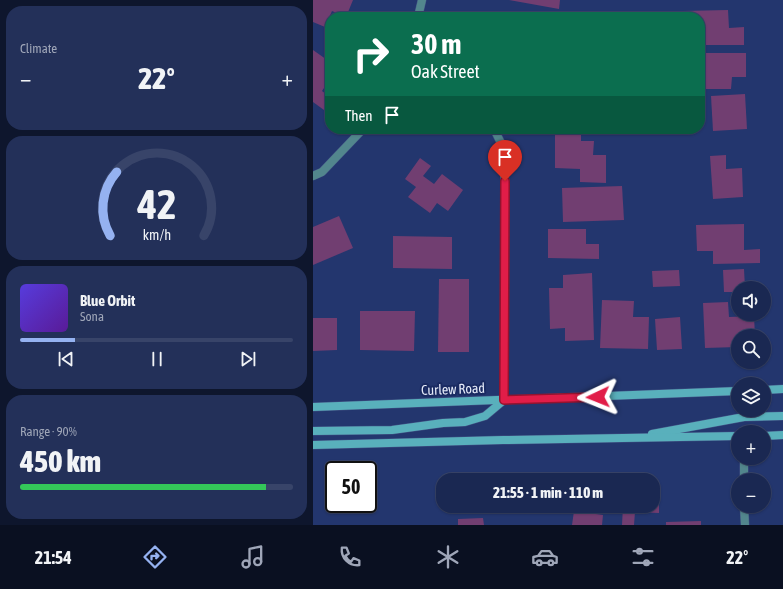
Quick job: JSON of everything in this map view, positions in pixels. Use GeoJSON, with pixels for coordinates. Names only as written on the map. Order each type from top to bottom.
{"type":"FeatureCollection","features":[{"type":"Feature","properties":{"kind":"main road"},"geometry":{"type":"LineString","coordinates":[[771,390],[783,389]]}},
{"type":"Feature","properties":{"kind":"main road","name":"Curlew Road"},"geometry":{"type":"LineString","coordinates":[[313,407],[731,391]]}},
{"type":"Feature","properties":{"kind":"main road"},"geometry":{"type":"LineString","coordinates":[[313,431],[392,430],[443,423],[465,422],[485,416],[504,400]]}},
{"type":"Feature","properties":{"kind":"main road"},"geometry":{"type":"LineString","coordinates":[[630,438],[744,417],[783,416]]}},
{"type":"Feature","properties":{"kind":"main road"},"geometry":{"type":"LineString","coordinates":[[771,436],[783,435]]}},
{"type":"Feature","properties":{"kind":"main road"},"geometry":{"type":"LineString","coordinates":[[313,445],[731,436]]}},
{"type":"Feature","properties":{"kind":"street"},"geometry":{"type":"LineString","coordinates":[[419,12],[422,0]]}},
{"type":"Feature","properties":{"kind":"street"},"geometry":{"type":"LineString","coordinates":[[313,176],[322,172],[358,134]]}},
{"type":"Feature","properties":{"kind":"street"},"geometry":{"type":"LineString","coordinates":[[496,134],[501,143],[505,181],[504,400]]}},
{"type":"Feature","properties":{"kind":"street"},"geometry":{"type":"LineString","coordinates":[[744,513],[745,525]]}},
{"type":"Feature","properties":{"kind":"building"},"geometry":{"type":"Polygon","coordinates":[[[313,0],[353,0],[348,12],[325,12],[325,27],[313,22],[313,0]]]}},
{"type":"Feature","properties":{"kind":"building"},"geometry":{"type":"Polygon","coordinates":[[[509,0],[560,0],[559,9],[509,0]]]}},
{"type":"Feature","properties":{"kind":"building"},"geometry":{"type":"Polygon","coordinates":[[[728,10],[729,28],[744,27],[744,45],[705,45],[705,12],[682,11],[728,10]]]}},
{"type":"Feature","properties":{"kind":"building"},"geometry":{"type":"Polygon","coordinates":[[[313,50],[325,58],[325,86],[322,91],[325,93],[325,109],[324,110],[313,102],[313,50]]]}},
{"type":"Feature","properties":{"kind":"building"},"geometry":{"type":"Polygon","coordinates":[[[705,53],[746,53],[746,77],[732,77],[731,89],[705,89],[705,53]]]}},
{"type":"Feature","properties":{"kind":"building"},"geometry":{"type":"Polygon","coordinates":[[[745,94],[747,129],[713,131],[711,96],[745,94]]]}},
{"type":"Feature","properties":{"kind":"building"},"geometry":{"type":"Polygon","coordinates":[[[555,134],[581,134],[581,141],[594,141],[593,155],[606,155],[606,183],[580,182],[580,169],[555,168],[555,134]]]}},
{"type":"Feature","properties":{"kind":"building"},"geometry":{"type":"Polygon","coordinates":[[[726,155],[726,169],[742,168],[743,197],[713,199],[710,156],[726,155]]]}},
{"type":"Feature","properties":{"kind":"building"},"geometry":{"type":"Polygon","coordinates":[[[420,158],[431,166],[423,176],[434,184],[442,174],[463,190],[448,211],[437,203],[430,213],[408,197],[416,187],[405,179],[420,158]]]}},
{"type":"Feature","properties":{"kind":"building"},"geometry":{"type":"Polygon","coordinates":[[[622,186],[624,220],[563,222],[562,188],[622,186]]]}},
{"type":"Feature","properties":{"kind":"building"},"geometry":{"type":"Polygon","coordinates":[[[339,216],[353,248],[313,265],[313,227],[339,216]]]}},
{"type":"Feature","properties":{"kind":"building"},"geometry":{"type":"Polygon","coordinates":[[[744,224],[744,250],[760,249],[760,263],[713,264],[713,251],[697,251],[696,225],[744,224]]]}},
{"type":"Feature","properties":{"kind":"building"},"geometry":{"type":"Polygon","coordinates":[[[548,229],[586,229],[586,244],[599,244],[599,259],[548,258],[548,229]]]}},
{"type":"Feature","properties":{"kind":"building"},"geometry":{"type":"Polygon","coordinates":[[[393,236],[452,237],[452,269],[393,268],[393,236]]]}},
{"type":"Feature","properties":{"kind":"building"},"geometry":{"type":"Polygon","coordinates":[[[744,269],[745,281],[731,281],[731,292],[724,292],[723,270],[744,269]]]}},
{"type":"Feature","properties":{"kind":"building"},"geometry":{"type":"Polygon","coordinates":[[[679,270],[680,286],[653,287],[652,271],[679,270]]]}},
{"type":"Feature","properties":{"kind":"building"},"geometry":{"type":"Polygon","coordinates":[[[592,273],[594,340],[565,341],[565,328],[550,329],[549,288],[563,288],[563,275],[592,273]]]}},
{"type":"Feature","properties":{"kind":"building"},"geometry":{"type":"Polygon","coordinates":[[[439,279],[469,279],[469,352],[438,352],[439,279]]]}},
{"type":"Feature","properties":{"kind":"building"},"geometry":{"type":"Polygon","coordinates":[[[602,300],[634,301],[633,317],[649,317],[648,349],[600,348],[602,300]]]}},
{"type":"Feature","properties":{"kind":"building"},"geometry":{"type":"Polygon","coordinates":[[[728,302],[729,317],[731,317],[731,321],[754,321],[755,329],[731,329],[731,347],[705,348],[703,303],[728,302]]]}},
{"type":"Feature","properties":{"kind":"building"},"geometry":{"type":"Polygon","coordinates":[[[360,311],[415,311],[414,351],[360,350],[360,311]]]}},
{"type":"Feature","properties":{"kind":"building"},"geometry":{"type":"Polygon","coordinates":[[[680,317],[682,349],[657,350],[655,319],[680,317]]]}},
{"type":"Feature","properties":{"kind":"building"},"geometry":{"type":"Polygon","coordinates":[[[313,318],[337,318],[337,350],[313,351],[313,318]]]}},
{"type":"Feature","properties":{"kind":"building"},"geometry":{"type":"Polygon","coordinates":[[[574,513],[603,515],[602,525],[572,525],[574,513]]]}},
{"type":"Feature","properties":{"kind":"building"},"geometry":{"type":"Polygon","coordinates":[[[623,513],[635,513],[634,525],[622,525],[623,513]]]}},
{"type":"Feature","properties":{"kind":"building"},"geometry":{"type":"Polygon","coordinates":[[[483,518],[484,525],[458,525],[458,519],[483,518]]]}},
{"type":"Feature","properties":{"kind":"building"},"geometry":{"type":"Polygon","coordinates":[[[701,521],[701,525],[666,525],[666,522],[701,521]]]}},
{"type":"Feature","properties":{"kind":"route"},"geometry":{"type":"LineString","coordinates":[[505,181],[504,400],[598,397]]}}]}
